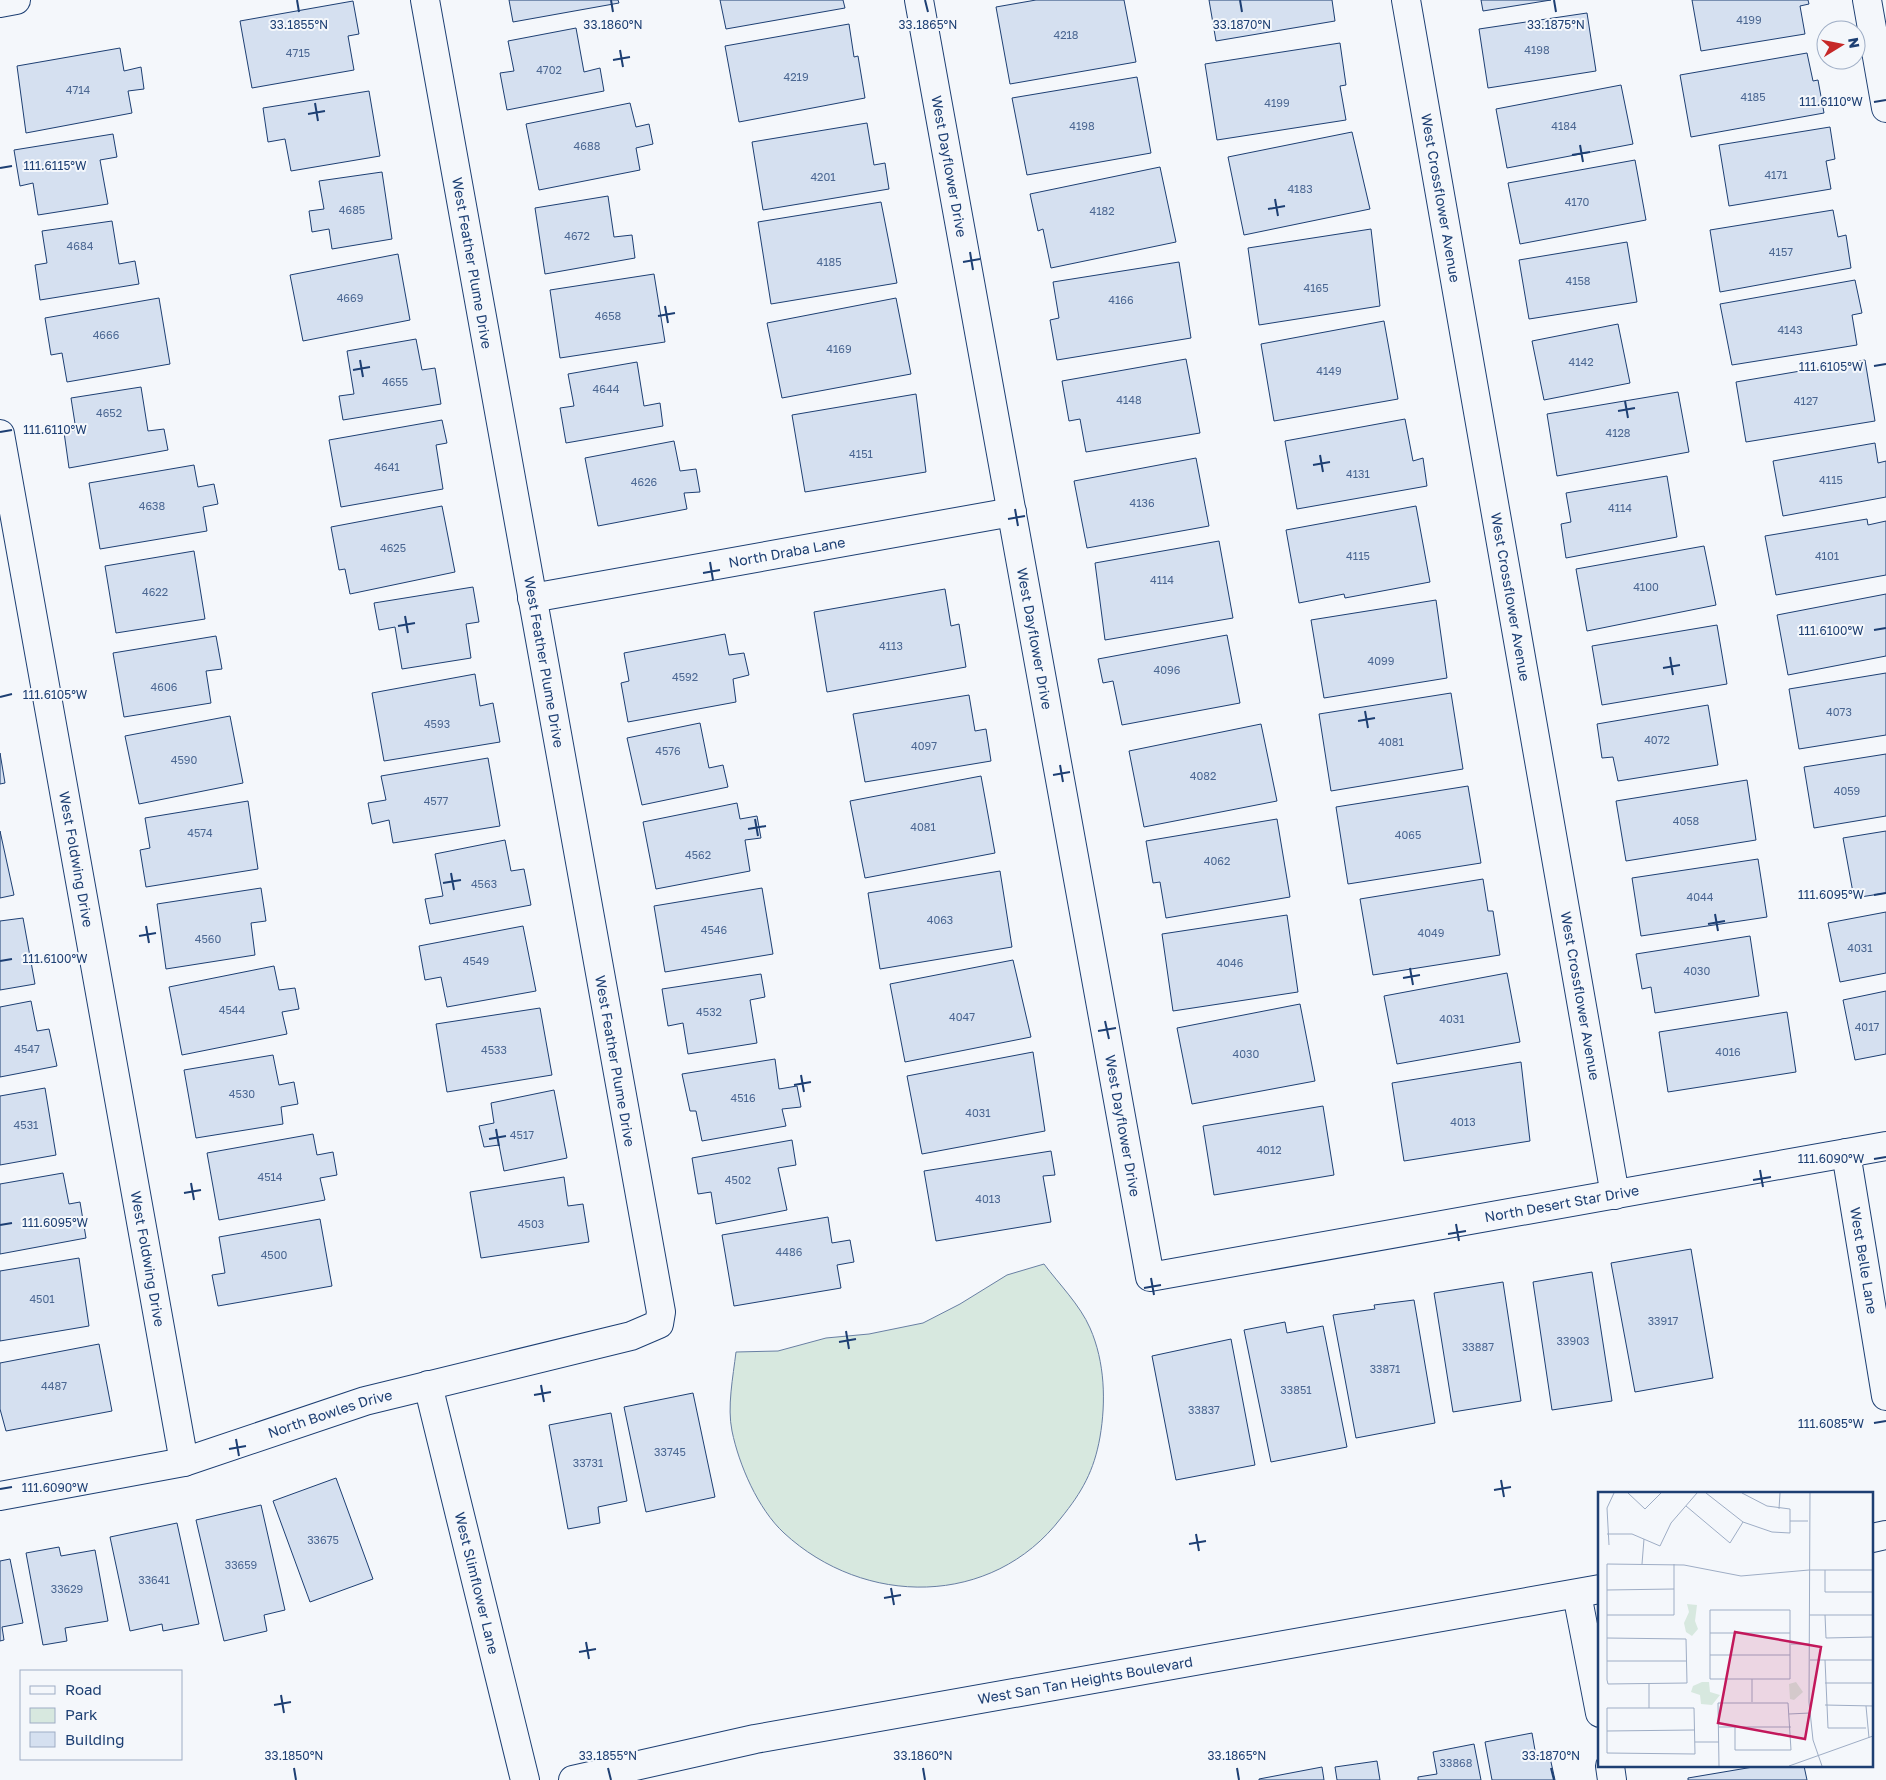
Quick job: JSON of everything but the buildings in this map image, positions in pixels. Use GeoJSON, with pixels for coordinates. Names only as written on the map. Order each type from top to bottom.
{"type":"FeatureCollection","features":[{"type":"Feature","properties":{"kind":"street"},"geometry":{"type":"LineString","coordinates":[[0,3],[16,0]]}},
{"type":"Feature","properties":{"kind":"street","name":"West Feather Plume Drive"},"geometry":{"type":"LineString","coordinates":[[424,0],[661,1312],[659,1324]]}},
{"type":"Feature","properties":{"kind":"street","name":"West Dayflower Drive"},"geometry":{"type":"LineString","coordinates":[[919,0],[1150,1277]]}},
{"type":"Feature","properties":{"kind":"street","name":"West Crossflower Avenue"},"geometry":{"type":"LineString","coordinates":[[1406,0],[1615,1195]]}},
{"type":"Feature","properties":{"kind":"street"},"geometry":{"type":"LineString","coordinates":[[1867,0],[1886,108]]}},
{"type":"Feature","properties":{"kind":"street","name":"West Foldwing Drive"},"geometry":{"type":"LineString","coordinates":[[0,434],[184,1462]]}},
{"type":"Feature","properties":{"kind":"street","name":"North Draba Lane"},"geometry":{"type":"LineString","coordinates":[[532,598],[1012,512]]}},
{"type":"Feature","properties":{"kind":"street","name":"North Desert Star Drive"},"geometry":{"type":"LineString","coordinates":[[1150,1277],[1886,1146]]}},
{"type":"Feature","properties":{"kind":"street","name":"West Belle Lane"},"geometry":{"type":"LineString","coordinates":[[1846,1153],[1886,1396]]}},
{"type":"Feature","properties":{"kind":"street","name":"North Bowles Drive"},"geometry":{"type":"LineString","coordinates":[[0,1496],[184,1462],[364,1401],[631,1336],[659,1324]]}},
{"type":"Feature","properties":{"kind":"street","name":"West Slimflower Lane"},"geometry":{"type":"LineString","coordinates":[[428,1385],[526,1780]]}},
{"type":"Feature","properties":{"kind":"street"},"geometry":{"type":"LineString","coordinates":[[1588,1591],[1598,1693]]}},
{"type":"Feature","properties":{"kind":"street","name":"West San Tan Heights Boulevard"},"geometry":{"type":"LineString","coordinates":[[574,1780],[756,1739],[1588,1591]]}},
{"type":"Feature","properties":{"kind":"green space"},"geometry":{"type":"Polygon","coordinates":[[[1044,1264],[1075,1303],[1090,1328],[1099,1354],[1103,1382],[1103,1410],[1100,1437],[1091,1471],[1075,1499],[1061,1518],[1033,1548],[1000,1569],[964,1582],[927,1587],[889,1585],[851,1575],[816,1557],[784,1533],[766,1512],[758,1499],[739,1458],[735,1444],[730,1412],[736,1352],[778,1351],[826,1338],[869,1334],[923,1323],[960,1304],[1007,1275],[1044,1264]]]}}]}
